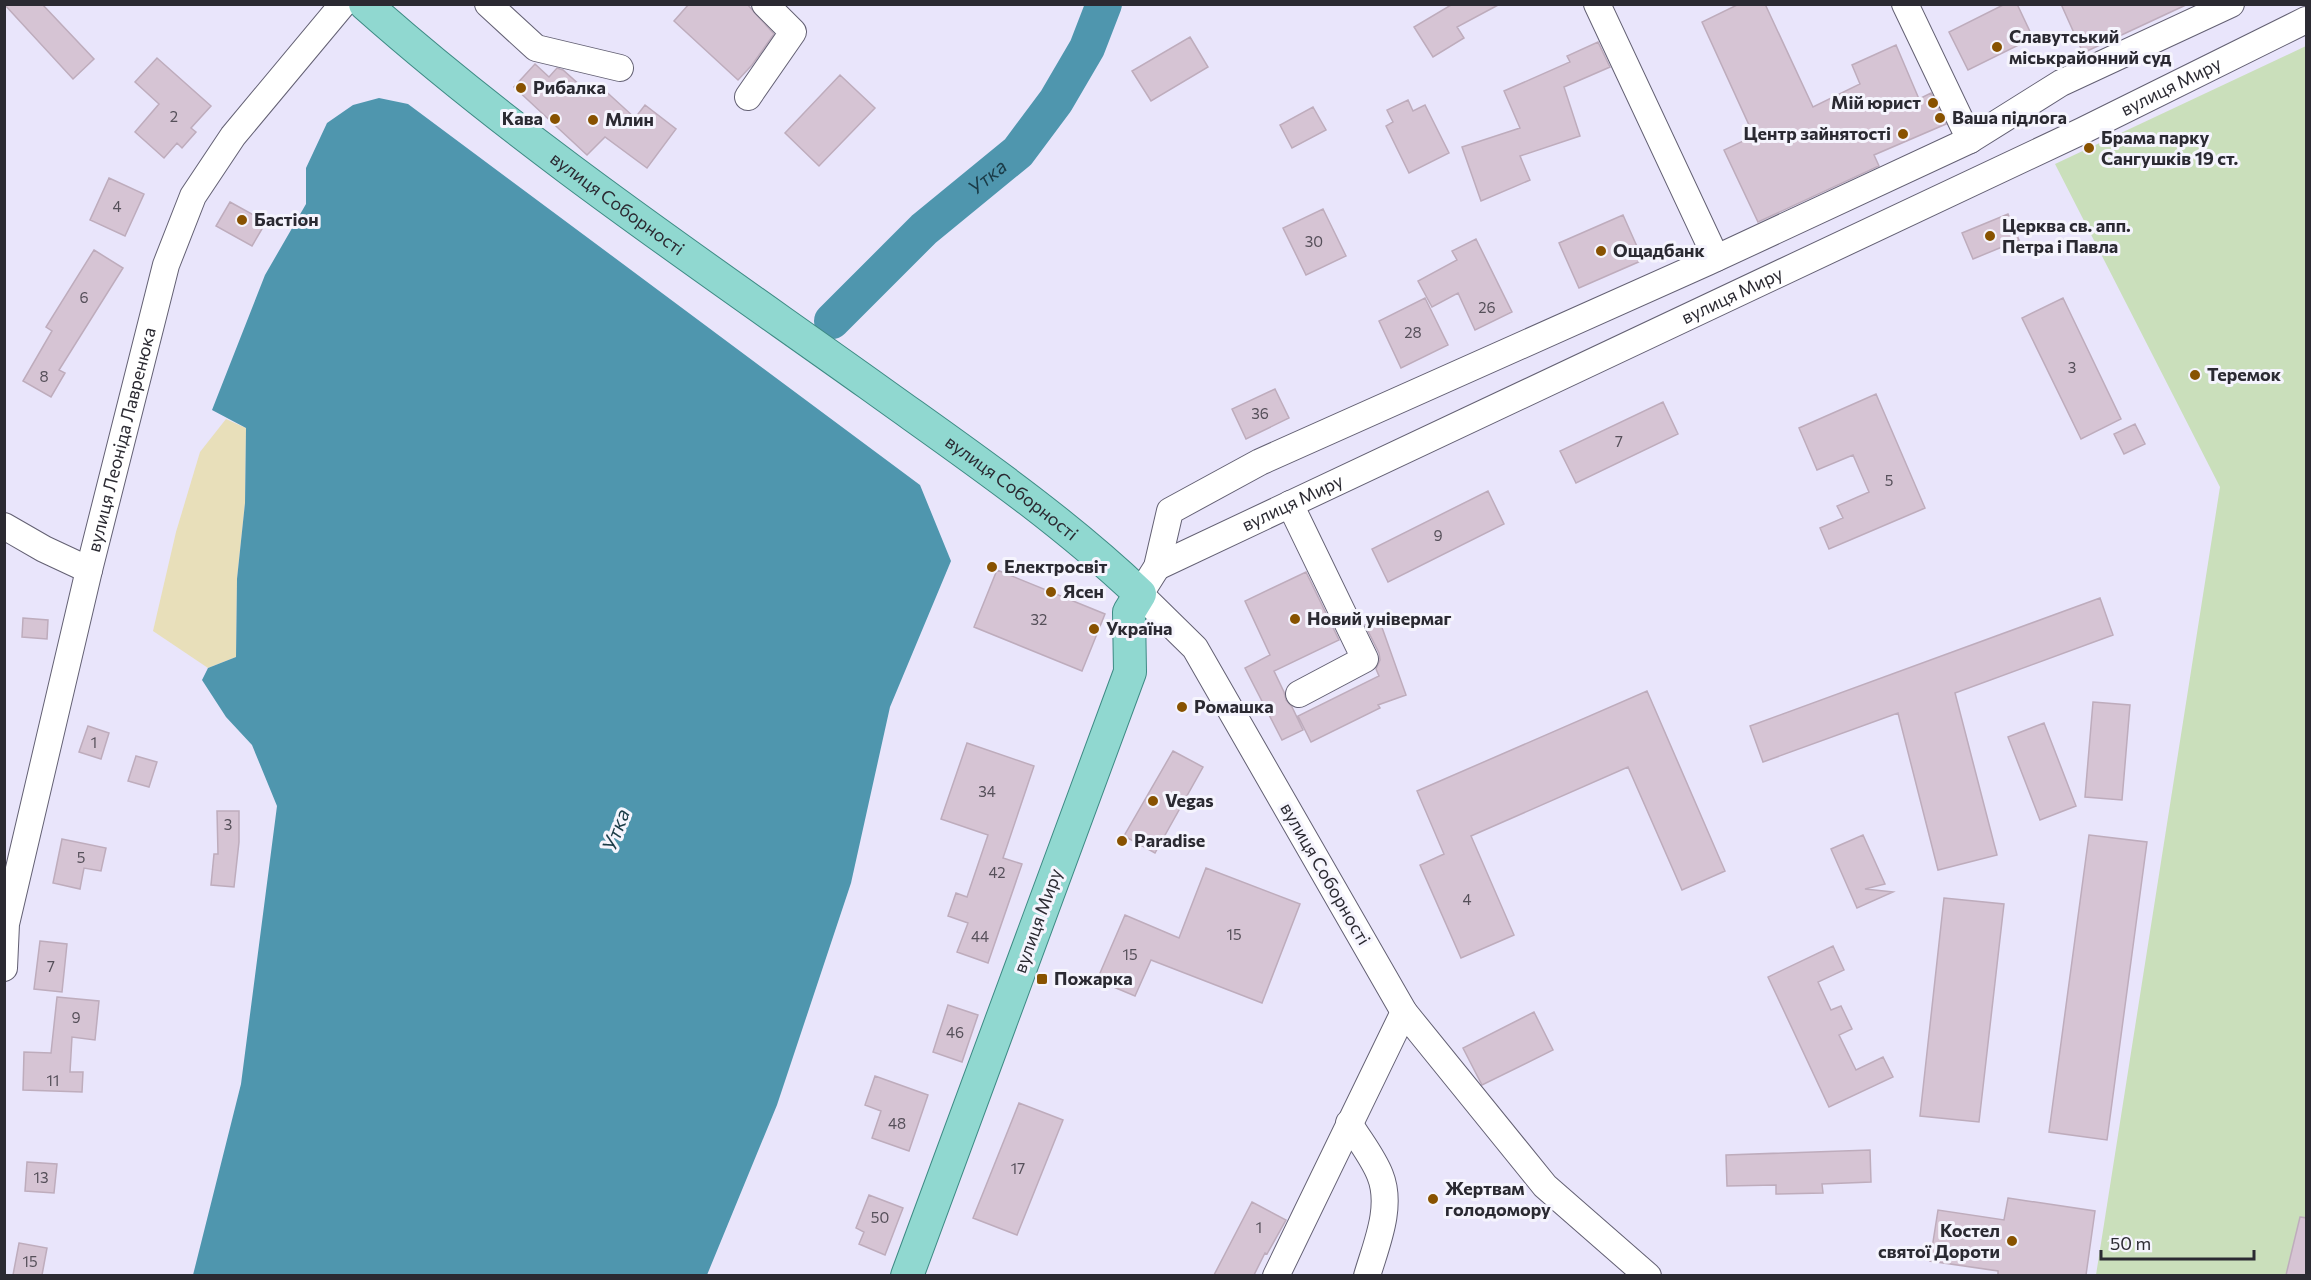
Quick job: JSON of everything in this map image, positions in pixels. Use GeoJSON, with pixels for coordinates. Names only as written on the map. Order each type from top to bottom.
{"type":"FeatureCollection","features":[{"type":"Feature","properties":{"kind":"main road","name":"вулиця Соборності"},"geometry":{"type":"LineString","coordinates":[[365,4],[553,158],[1006,482],[1100,556],[1140,594]]}},
{"type":"Feature","properties":{"kind":"main road","name":"вулиця Миру"},"geometry":{"type":"LineString","coordinates":[[907,1275],[1130,672],[1129,612],[1140,594]]}},
{"type":"Feature","properties":{"kind":"street","name":"вулиця Леоніда Лавренюка"},"geometry":{"type":"LineString","coordinates":[[4,968],[5,925],[89,570],[166,265],[193,196],[233,136],[343,4]]}},
{"type":"Feature","properties":{"kind":"street"},"geometry":{"type":"LineString","coordinates":[[488,4],[536,48],[620,68]]}},
{"type":"Feature","properties":{"kind":"street"},"geometry":{"type":"LineString","coordinates":[[748,97],[793,32],[765,4]]}},
{"type":"Feature","properties":{"kind":"street"},"geometry":{"type":"LineString","coordinates":[[1597,4],[1716,258]]}},
{"type":"Feature","properties":{"kind":"street"},"geometry":{"type":"LineString","coordinates":[[1905,4],[1970,140]]}},
{"type":"Feature","properties":{"kind":"street","name":"вулиця Миру"},"geometry":{"type":"LineString","coordinates":[[1140,594],[1157,567],[1170,511],[1260,462],[1716,258],[1970,140],[2061,83],[2231,4]]}},
{"type":"Feature","properties":{"kind":"street","name":"вулиця Миру"},"geometry":{"type":"LineString","coordinates":[[1157,567],[2082,131],[2307,21]]}},
{"type":"Feature","properties":{"kind":"street"},"geometry":{"type":"LineString","coordinates":[[1290,504],[1365,659],[1299,694]]}},
{"type":"Feature","properties":{"kind":"street"},"geometry":{"type":"LineString","coordinates":[[4,526],[44,549],[89,570]]}},
{"type":"Feature","properties":{"kind":"street","name":"вулиця Соборності"},"geometry":{"type":"LineString","coordinates":[[1140,594],[1195,648],[1404,1012],[1545,1186],[1648,1275]]}},
{"type":"Feature","properties":{"kind":"street"},"geometry":{"type":"LineString","coordinates":[[1276,1275],[1404,1012]]}},
{"type":"Feature","properties":{"kind":"street"},"geometry":{"type":"LineString","coordinates":[[1349,1123],[1380,1176],[1384,1196],[1384,1218],[1367,1275]]}},
{"type":"Feature","properties":{"kind":"green space"},"geometry":{"type":"Polygon","coordinates":[[[2306,46],[2306,1275],[2096,1275],[2220,487],[2055,164],[2306,46]]]}},
{"type":"Feature","properties":{"kind":"sand"},"geometry":{"type":"Polygon","coordinates":[[[226,419],[246,428],[245,503],[237,579],[236,657],[208,668],[153,631],[176,532],[200,452],[226,419]]]}},
{"type":"Feature","properties":{"kind":"water"},"geometry":{"type":"Polygon","coordinates":[[[379,98],[408,104],[920,485],[951,561],[890,707],[851,883],[777,1105],[707,1275],[193,1275],[241,1084],[277,806],[252,745],[226,717],[202,680],[208,668],[236,657],[237,579],[245,503],[246,428],[212,410],[265,275],[306,204],[306,168],[327,123],[353,105],[379,98]]]}},
{"type":"Feature","properties":{"kind":"building"},"geometry":{"type":"Polygon","coordinates":[[[4,4],[42,4],[94,59],[73,79],[4,4]]]}},
{"type":"Feature","properties":{"kind":"building"},"geometry":{"type":"Polygon","coordinates":[[[689,4],[747,4],[774,34],[738,80],[674,21],[689,4]]]}},
{"type":"Feature","properties":{"kind":"building"},"geometry":{"type":"Polygon","coordinates":[[[1500,4],[1457,27],[1464,38],[1433,57],[1414,27],[1451,5],[1500,4]]]}},
{"type":"Feature","properties":{"kind":"building"},"geometry":{"type":"Polygon","coordinates":[[[1739,4],[1765,4],[1813,107],[1860,84],[1852,65],[1896,45],[1919,99],[1931,93],[1946,124],[1874,155],[1879,166],[1758,222],[1724,150],[1754,136],[1702,22],[1739,4]]]}},
{"type":"Feature","properties":{"kind":"building"},"geometry":{"type":"Polygon","coordinates":[[[2005,4],[2017,4],[2033,38],[1968,70],[1949,32],[2005,4]]]}},
{"type":"Feature","properties":{"kind":"building"},"geometry":{"type":"Polygon","coordinates":[[[2061,4],[2188,4],[2083,53],[2061,4]]]}},
{"type":"Feature","properties":{"kind":"building"},"geometry":{"type":"Polygon","coordinates":[[[1190,37],[1208,67],[1151,101],[1132,71],[1190,37]]]}},
{"type":"Feature","properties":{"kind":"building"},"geometry":{"type":"Polygon","coordinates":[[[1598,42],[1610,67],[1564,87],[1580,136],[1520,156],[1530,180],[1481,201],[1462,147],[1520,128],[1504,91],[1570,62],[1567,56],[1598,42]]]}},
{"type":"Feature","properties":{"kind":"building"},"geometry":{"type":"Polygon","coordinates":[[[157,58],[211,106],[191,128],[196,132],[182,148],[177,143],[164,158],[135,132],[159,104],[135,82],[157,58]]]}},
{"type":"Feature","properties":{"kind":"building"},"geometry":{"type":"Polygon","coordinates":[[[535,64],[549,77],[557,68],[563,70],[591,95],[600,86],[635,118],[645,105],[676,129],[647,168],[605,137],[587,155],[514,87],[535,64]]]}},
{"type":"Feature","properties":{"kind":"building"},"geometry":{"type":"Polygon","coordinates":[[[840,75],[875,108],[819,166],[785,133],[840,75]]]}},
{"type":"Feature","properties":{"kind":"building"},"geometry":{"type":"Polygon","coordinates":[[[1408,100],[1413,111],[1425,105],[1449,153],[1409,173],[1386,126],[1393,122],[1387,110],[1408,100]]]}},
{"type":"Feature","properties":{"kind":"building"},"geometry":{"type":"Polygon","coordinates":[[[1313,107],[1326,130],[1292,148],[1280,125],[1313,107]]]}},
{"type":"Feature","properties":{"kind":"building"},"geometry":{"type":"Polygon","coordinates":[[[109,178],[144,194],[125,236],[90,220],[109,178]]]}},
{"type":"Feature","properties":{"kind":"building"},"geometry":{"type":"Polygon","coordinates":[[[230,202],[266,222],[252,246],[216,226],[230,202]]]}},
{"type":"Feature","properties":{"kind":"building"},"geometry":{"type":"Polygon","coordinates":[[[1323,209],[1346,256],[1306,275],[1283,228],[1323,209]]]}},
{"type":"Feature","properties":{"kind":"building","name":"Церква св. апп. Петра і Павла"},"geometry":{"type":"Polygon","coordinates":[[[2008,214],[2019,240],[1973,259],[1962,233],[2008,214]]]}},
{"type":"Feature","properties":{"kind":"building","name":"Ощадбанк"},"geometry":{"type":"Polygon","coordinates":[[[1623,215],[1643,260],[1579,288],[1559,243],[1623,215]]]}},
{"type":"Feature","properties":{"kind":"building"},"geometry":{"type":"Polygon","coordinates":[[[1476,239],[1512,312],[1475,330],[1458,293],[1432,307],[1418,281],[1457,260],[1452,251],[1476,239]]]}},
{"type":"Feature","properties":{"kind":"building"},"geometry":{"type":"Polygon","coordinates":[[[94,250],[123,268],[59,370],[65,373],[51,397],[23,381],[52,331],[46,327],[94,250]]]}},
{"type":"Feature","properties":{"kind":"building"},"geometry":{"type":"Polygon","coordinates":[[[1425,298],[1448,345],[1401,368],[1379,321],[1425,298]]]}},
{"type":"Feature","properties":{"kind":"building"},"geometry":{"type":"Polygon","coordinates":[[[2063,298],[2121,419],[2081,439],[2022,318],[2063,298]]]}},
{"type":"Feature","properties":{"kind":"building"},"geometry":{"type":"Polygon","coordinates":[[[1275,389],[1289,418],[1246,439],[1232,409],[1275,389]]]}},
{"type":"Feature","properties":{"kind":"building"},"geometry":{"type":"Polygon","coordinates":[[[1876,394],[1925,508],[1829,549],[1820,528],[1843,518],[1837,506],[1869,492],[1853,455],[1817,470],[1799,428],[1876,394]]]}},
{"type":"Feature","properties":{"kind":"building"},"geometry":{"type":"Polygon","coordinates":[[[1663,402],[1678,434],[1576,483],[1560,451],[1663,402]]]}},
{"type":"Feature","properties":{"kind":"building"},"geometry":{"type":"Polygon","coordinates":[[[2135,424],[2145,444],[2124,454],[2114,434],[2135,424]]]}},
{"type":"Feature","properties":{"kind":"building"},"geometry":{"type":"Polygon","coordinates":[[[1488,491],[1504,524],[1388,582],[1372,549],[1488,491]]]}},
{"type":"Feature","properties":{"kind":"building"},"geometry":{"type":"Polygon","coordinates":[[[997,570],[1105,614],[1082,671],[974,627],[997,570]]]}},
{"type":"Feature","properties":{"kind":"building","name":"Новий універмаг"},"geometry":{"type":"Polygon","coordinates":[[[1306,572],[1339,640],[1274,671],[1286,700],[1303,730],[1282,740],[1245,668],[1270,655],[1245,601],[1306,572]]]}},
{"type":"Feature","properties":{"kind":"building"},"geometry":{"type":"Polygon","coordinates":[[[2100,598],[2113,635],[1955,693],[1997,855],[1938,870],[1898,713],[1763,762],[1750,726],[2100,598]]]}},
{"type":"Feature","properties":{"kind":"building"},"geometry":{"type":"Polygon","coordinates":[[[23,618],[48,620],[47,639],[22,637],[23,618]]]}},
{"type":"Feature","properties":{"kind":"building"},"geometry":{"type":"Polygon","coordinates":[[[1379,619],[1406,695],[1378,705],[1380,708],[1311,742],[1298,716],[1379,676],[1376,669],[1380,660],[1379,653],[1365,625],[1379,619]]]}},
{"type":"Feature","properties":{"kind":"building"},"geometry":{"type":"Polygon","coordinates":[[[1647,691],[1725,871],[1682,890],[1628,767],[1471,836],[1514,935],[1461,958],[1420,865],[1444,854],[1417,791],[1647,691]]]}},
{"type":"Feature","properties":{"kind":"building"},"geometry":{"type":"Polygon","coordinates":[[[2093,702],[2130,705],[2122,800],[2085,797],[2093,702]]]}},
{"type":"Feature","properties":{"kind":"building"},"geometry":{"type":"Polygon","coordinates":[[[2044,723],[2076,806],[2040,820],[2008,737],[2044,723]]]}},
{"type":"Feature","properties":{"kind":"building"},"geometry":{"type":"Polygon","coordinates":[[[88,726],[109,733],[101,759],[79,752],[88,726]]]}},
{"type":"Feature","properties":{"kind":"building"},"geometry":{"type":"Polygon","coordinates":[[[967,743],[1034,766],[1003,858],[1022,864],[988,963],[957,952],[968,923],[948,916],[956,893],[967,897],[988,835],[941,819],[967,743]]]}},
{"type":"Feature","properties":{"kind":"building"},"geometry":{"type":"Polygon","coordinates":[[[1173,751],[1203,767],[1155,853],[1124,836],[1173,751]]]}},
{"type":"Feature","properties":{"kind":"building"},"geometry":{"type":"Polygon","coordinates":[[[136,756],[157,762],[149,787],[128,781],[136,756]]]}},
{"type":"Feature","properties":{"kind":"building"},"geometry":{"type":"Polygon","coordinates":[[[217,811],[239,811],[239,842],[234,887],[211,885],[214,854],[218,854],[217,811]]]}},
{"type":"Feature","properties":{"kind":"building"},"geometry":{"type":"Polygon","coordinates":[[[1863,835],[1885,884],[1865,889],[1893,892],[1857,908],[1831,849],[1863,835]]]}},
{"type":"Feature","properties":{"kind":"building"},"geometry":{"type":"Polygon","coordinates":[[[2089,835],[2147,842],[2107,1140],[2049,1132],[2089,835]]]}},
{"type":"Feature","properties":{"kind":"building"},"geometry":{"type":"Polygon","coordinates":[[[62,839],[106,848],[101,871],[84,868],[80,889],[53,883],[62,839]]]}},
{"type":"Feature","properties":{"kind":"building"},"geometry":{"type":"Polygon","coordinates":[[[1206,868],[1300,904],[1262,1003],[1151,960],[1135,996],[1097,980],[1125,915],[1179,938],[1206,868]]]}},
{"type":"Feature","properties":{"kind":"building"},"geometry":{"type":"Polygon","coordinates":[[[1944,898],[2004,904],[1979,1122],[1920,1116],[1944,898]]]}},
{"type":"Feature","properties":{"kind":"building"},"geometry":{"type":"Polygon","coordinates":[[[40,941],[67,944],[62,992],[34,989],[40,941]]]}},
{"type":"Feature","properties":{"kind":"building"},"geometry":{"type":"Polygon","coordinates":[[[1833,946],[1844,970],[1818,982],[1831,1010],[1841,1006],[1852,1029],[1839,1035],[1856,1070],[1883,1057],[1893,1077],[1829,1107],[1768,977],[1833,946]]]}},
{"type":"Feature","properties":{"kind":"building"},"geometry":{"type":"Polygon","coordinates":[[[57,997],[99,1001],[95,1040],[72,1037],[70,1072],[83,1072],[82,1092],[23,1090],[24,1052],[51,1053],[57,997]]]}},
{"type":"Feature","properties":{"kind":"building"},"geometry":{"type":"Polygon","coordinates":[[[948,1005],[978,1015],[962,1062],[933,1052],[948,1005]]]}},
{"type":"Feature","properties":{"kind":"building"},"geometry":{"type":"Polygon","coordinates":[[[1534,1012],[1553,1050],[1482,1085],[1463,1048],[1534,1012]]]}},
{"type":"Feature","properties":{"kind":"building"},"geometry":{"type":"Polygon","coordinates":[[[875,1076],[928,1095],[909,1151],[872,1138],[881,1111],[865,1105],[875,1076]]]}},
{"type":"Feature","properties":{"kind":"building"},"geometry":{"type":"Polygon","coordinates":[[[1019,1103],[1063,1120],[1017,1235],[973,1218],[1019,1103]]]}},
{"type":"Feature","properties":{"kind":"building"},"geometry":{"type":"Polygon","coordinates":[[[1870,1150],[1871,1182],[1822,1184],[1823,1193],[1776,1194],[1776,1185],[1727,1186],[1726,1155],[1870,1150]]]}},
{"type":"Feature","properties":{"kind":"building"},"geometry":{"type":"Polygon","coordinates":[[[27,1162],[57,1164],[54,1193],[25,1191],[27,1162]]]}},
{"type":"Feature","properties":{"kind":"building"},"geometry":{"type":"Polygon","coordinates":[[[869,1195],[903,1208],[885,1255],[859,1244],[864,1232],[856,1228],[869,1195]]]}},
{"type":"Feature","properties":{"kind":"building","name":"Костел святої Дороти"},"geometry":{"type":"Polygon","coordinates":[[[2008,1198],[2095,1211],[2086,1275],[1998,1275],[1998,1271],[1930,1261],[1938,1210],[2004,1220],[2008,1198]]]}},
{"type":"Feature","properties":{"kind":"building"},"geometry":{"type":"Polygon","coordinates":[[[1252,1202],[1286,1220],[1254,1275],[1214,1275],[1252,1202]]]}},
{"type":"Feature","properties":{"kind":"building"},"geometry":{"type":"Polygon","coordinates":[[[2300,1217],[2307,1218],[2307,1275],[2286,1275],[2300,1217]]]}},
{"type":"Feature","properties":{"kind":"building"},"geometry":{"type":"Polygon","coordinates":[[[19,1243],[47,1248],[42,1275],[13,1275],[19,1243]]]}},
{"type":"Feature","properties":{"kind":"waterway","name":"Утка"},"geometry":{"type":"LineString","coordinates":[[832,321],[924,229],[1018,152],[1056,101],[1087,48],[1104,4]]}},
{"type":"Feature","properties":{"kind":"place","name":"Славутський міськрайонний суд"},"geometry":{"type":"Point","coordinates":[1997,47]}},
{"type":"Feature","properties":{"kind":"place","name":"Рибалка"},"geometry":{"type":"Point","coordinates":[521,88]}},
{"type":"Feature","properties":{"kind":"place","name":"Мій юрист"},"geometry":{"type":"Point","coordinates":[1933,103]}},
{"type":"Feature","properties":{"kind":"place","name":"Ваша підлога"},"geometry":{"type":"Point","coordinates":[1940,118]}},
{"type":"Feature","properties":{"kind":"place","name":"Кава"},"geometry":{"type":"Point","coordinates":[555,119]}},
{"type":"Feature","properties":{"kind":"place","name":"Млин"},"geometry":{"type":"Point","coordinates":[593,120]}},
{"type":"Feature","properties":{"kind":"place","name":"Центр зайнятості"},"geometry":{"type":"Point","coordinates":[1903,134]}},
{"type":"Feature","properties":{"kind":"place","name":"Брама парку Сангушків 19 ст."},"geometry":{"type":"Point","coordinates":[2089,148]}},
{"type":"Feature","properties":{"kind":"place","name":"Бастіон"},"geometry":{"type":"Point","coordinates":[242,220]}},
{"type":"Feature","properties":{"kind":"place","name":"Церква св. апп. Петра і Павла"},"geometry":{"type":"Point","coordinates":[1990,236]}},
{"type":"Feature","properties":{"kind":"place","name":"Ощадбанк"},"geometry":{"type":"Point","coordinates":[1601,251]}},
{"type":"Feature","properties":{"kind":"place","name":"Теремок"},"geometry":{"type":"Point","coordinates":[2195,375]}},
{"type":"Feature","properties":{"kind":"place","name":"Електросвіт"},"geometry":{"type":"Point","coordinates":[992,567]}},
{"type":"Feature","properties":{"kind":"place","name":"Ясен"},"geometry":{"type":"Point","coordinates":[1051,592]}},
{"type":"Feature","properties":{"kind":"place","name":"Новий універмаг"},"geometry":{"type":"Point","coordinates":[1295,619]}},
{"type":"Feature","properties":{"kind":"place","name":"Україна"},"geometry":{"type":"Point","coordinates":[1094,629]}},
{"type":"Feature","properties":{"kind":"place","name":"Ромашка"},"geometry":{"type":"Point","coordinates":[1182,707]}},
{"type":"Feature","properties":{"kind":"place","name":"Vegas"},"geometry":{"type":"Point","coordinates":[1153,801]}},
{"type":"Feature","properties":{"kind":"place","name":"Paradise"},"geometry":{"type":"Point","coordinates":[1122,841]}},
{"type":"Feature","properties":{"kind":"place","name":"Пожарка"},"geometry":{"type":"Point","coordinates":[1042,979]}},
{"type":"Feature","properties":{"kind":"place","name":"Жертвам голодомору"},"geometry":{"type":"Point","coordinates":[1433,1199]}},
{"type":"Feature","properties":{"kind":"place","name":"Костел святої Дороти"},"geometry":{"type":"Point","coordinates":[2012,1241]}}]}
